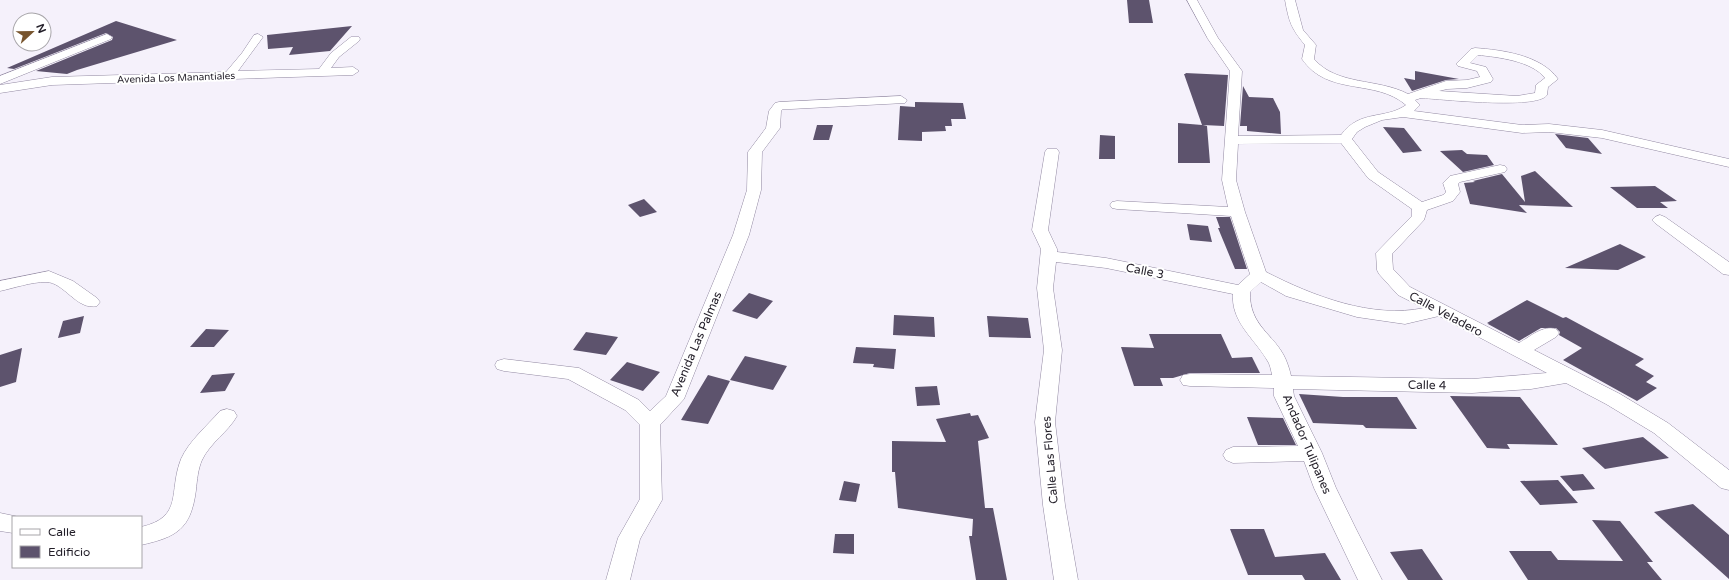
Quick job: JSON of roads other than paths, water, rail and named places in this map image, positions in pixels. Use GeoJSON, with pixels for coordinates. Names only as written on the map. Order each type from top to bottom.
{"type":"FeatureCollection","features":[{"type":"Feature","properties":{"kind":"street"},"geometry":{"type":"LineString","coordinates":[[1192,0],[1212,39],[1236,71],[1229,180],[1237,212],[1259,275],[1292,292],[1357,312],[1405,318],[1438,311]]}},
{"type":"Feature","properties":{"kind":"street"},"geometry":{"type":"LineString","coordinates":[[1290,0],[1298,31],[1310,43],[1312,51],[1308,59],[1313,68],[1325,75],[1414,96],[1517,100],[1541,95],[1542,85],[1552,79],[1543,70],[1520,60],[1493,52],[1475,51],[1462,64],[1482,69],[1487,79],[1467,84],[1446,85],[1414,96]]}},
{"type":"Feature","properties":{"kind":"street"},"geometry":{"type":"LineString","coordinates":[[0,80],[108,37]]}},
{"type":"Feature","properties":{"kind":"street"},"geometry":{"type":"LineString","coordinates":[[229,75],[247,54],[250,47],[258,37]]}},
{"type":"Feature","properties":{"kind":"street"},"geometry":{"type":"LineString","coordinates":[[322,72],[335,55],[355,39]]}},
{"type":"Feature","properties":{"kind":"street","name":"Avenida Los Manantiales"},"geometry":{"type":"LineString","coordinates":[[0,89],[52,81],[353,71]]}},
{"type":"Feature","properties":{"kind":"street"},"geometry":{"type":"LineString","coordinates":[[1403,113],[1414,105],[1414,96]]}},
{"type":"Feature","properties":{"kind":"street","name":"Avenida Las Palmas"},"geometry":{"type":"LineString","coordinates":[[650,423],[674,399],[738,242],[754,190],[754,152],[773,128],[775,111],[779,106],[901,100]]}},
{"type":"Feature","properties":{"kind":"street"},"geometry":{"type":"LineString","coordinates":[[1345,139],[1352,129],[1360,124],[1403,113],[1522,129],[1549,128],[1602,134],[1729,163]]}},
{"type":"Feature","properties":{"kind":"street"},"geometry":{"type":"LineString","coordinates":[[1232,140],[1345,139]]}},
{"type":"Feature","properties":{"kind":"street"},"geometry":{"type":"LineString","coordinates":[[1345,139],[1374,175],[1420,208],[1448,198],[1453,192],[1450,183],[1455,179],[1500,169]]}},
{"type":"Feature","properties":{"kind":"street","name":"Calle Las Flores"},"geometry":{"type":"LineString","coordinates":[[1052,152],[1040,230],[1049,249],[1045,288],[1053,350],[1044,422],[1054,505],[1066,580]]}},
{"type":"Feature","properties":{"kind":"street"},"geometry":{"type":"LineString","coordinates":[[1117,205],[1237,212]]}},
{"type":"Feature","properties":{"kind":"street","name":"Calle Veladero"},"geometry":{"type":"LineString","coordinates":[[1420,208],[1419,217],[1384,253],[1385,270],[1404,292],[1438,311],[1570,376],[1613,399],[1661,428],[1729,482]]}},
{"type":"Feature","properties":{"kind":"street"},"geometry":{"type":"LineString","coordinates":[[1660,220],[1729,270]]}},
{"type":"Feature","properties":{"kind":"street","name":"Calle 3"},"geometry":{"type":"LineString","coordinates":[[1048,256],[1106,263],[1242,291]]}},
{"type":"Feature","properties":{"kind":"street"},"geometry":{"type":"LineString","coordinates":[[1242,291],[1259,275]]}},
{"type":"Feature","properties":{"kind":"street"},"geometry":{"type":"LineString","coordinates":[[0,286],[49,276],[67,285],[91,302]]}},
{"type":"Feature","properties":{"kind":"street","name":"Andador Tulipanes"},"geometry":{"type":"LineString","coordinates":[[1242,291],[1241,306],[1250,325],[1277,360],[1283,381],[1284,396],[1312,453],[1325,488],[1370,580]]}},
{"type":"Feature","properties":{"kind":"street"},"geometry":{"type":"LineString","coordinates":[[1519,351],[1550,333]]}},
{"type":"Feature","properties":{"kind":"street"},"geometry":{"type":"LineString","coordinates":[[504,365],[572,373],[632,405],[650,423],[651,500],[629,538],[618,580]]}},
{"type":"Feature","properties":{"kind":"street","name":"Calle 4"},"geometry":{"type":"LineString","coordinates":[[1190,380],[1472,386],[1531,382],[1570,376]]}},
{"type":"Feature","properties":{"kind":"street"},"geometry":{"type":"LineString","coordinates":[[142,536],[151,535],[171,527],[180,517],[192,458],[227,416]]}},
{"type":"Feature","properties":{"kind":"street"},"geometry":{"type":"LineString","coordinates":[[1233,455],[1312,453]]}},
{"type":"Feature","properties":{"kind":"street"},"geometry":{"type":"LineString","coordinates":[[0,522],[12,524]]}}]}
